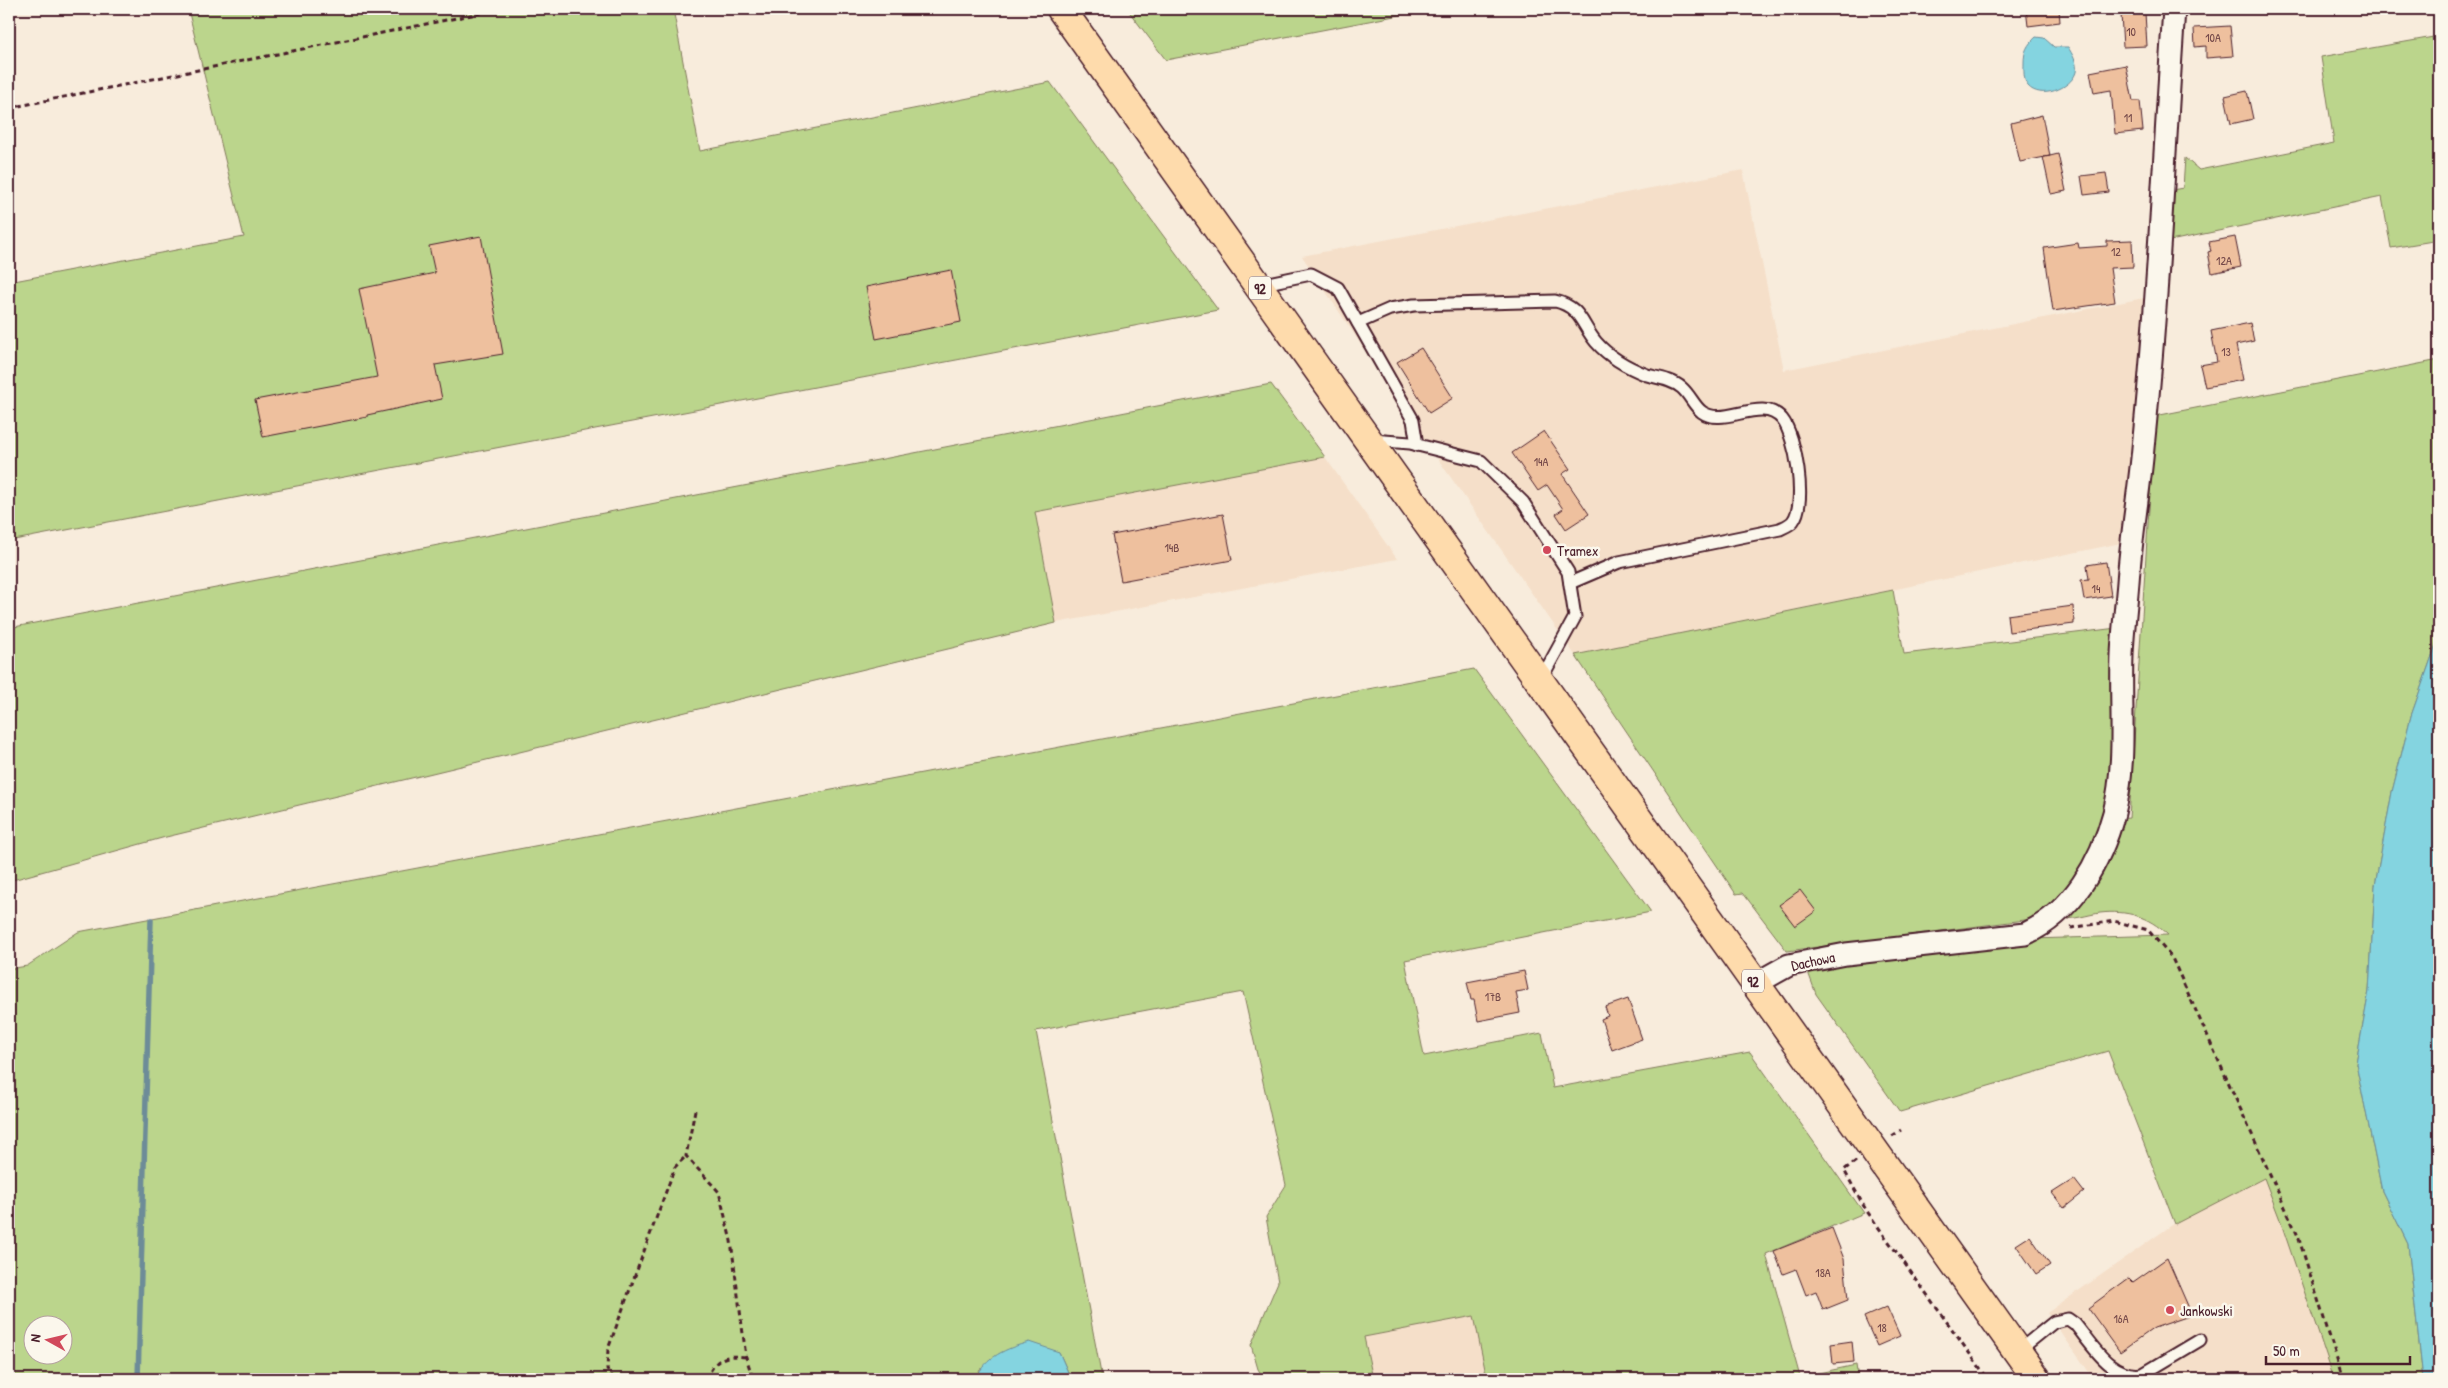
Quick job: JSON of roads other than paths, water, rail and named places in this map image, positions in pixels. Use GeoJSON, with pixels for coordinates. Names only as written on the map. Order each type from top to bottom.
{"type":"FeatureCollection","features":[{"type":"Feature","properties":{"kind":"main road","name":"92"},"geometry":{"type":"LineString","coordinates":[[1061,9],[2037,1379]]}},
{"type":"Feature","properties":{"kind":"street","name":"Dachowa"},"geometry":{"type":"LineString","coordinates":[[1755,984],[1789,964],[1846,954],[2025,934],[2047,922],[2063,908],[2084,882],[2101,849],[2113,815],[2122,771],[2122,653],[2130,547],[2143,450],[2149,381],[2174,9]]}},
{"type":"Feature","properties":{"kind":"lane"},"geometry":{"type":"LineString","coordinates":[[1258,286],[1311,274],[1338,288],[1413,420],[1417,445]]}},
{"type":"Feature","properties":{"kind":"lane"},"geometry":{"type":"LineString","coordinates":[[1358,323],[1390,309],[1414,305],[1555,301],[1566,303],[1577,311],[1596,342],[1620,363],[1682,388],[1701,411],[1710,417],[1759,410],[1772,412],[1781,417],[1788,429],[1800,486],[1796,515],[1792,523],[1780,529],[1619,562],[1570,582]]}},
{"type":"Feature","properties":{"kind":"lane"},"geometry":{"type":"LineString","coordinates":[[1368,440],[1417,445],[1481,460],[1523,502],[1568,572],[1575,617],[1540,682]]}},
{"type":"Feature","properties":{"kind":"lane"},"geometry":{"type":"LineString","coordinates":[[2017,1352],[2054,1322],[2068,1319],[2075,1324],[2114,1369],[2122,1374],[2134,1376],[2144,1374],[2200,1340]]}},
{"type":"Feature","properties":{"kind":"water"},"geometry":{"type":"Polygon","coordinates":[[[2036,37],[2044,38],[2054,47],[2068,47],[2073,56],[2076,72],[2073,78],[2062,88],[2055,91],[2040,92],[2033,90],[2026,84],[2024,75],[2025,52],[2036,37]]]}},
{"type":"Feature","properties":{"kind":"water"},"geometry":{"type":"Polygon","coordinates":[[[2439,636],[2439,1379],[2423,1379],[2408,1244],[2382,1191],[2356,1063],[2369,991],[2375,886],[2392,792],[2411,716],[2439,636]]]}},
{"type":"Feature","properties":{"kind":"water"},"geometry":{"type":"Polygon","coordinates":[[[1029,1342],[1059,1352],[1071,1379],[975,1379],[985,1365],[998,1354],[1029,1342]]]}},
{"type":"Feature","properties":{"kind":"waterway"},"geometry":{"type":"LineString","coordinates":[[138,1379],[151,920]]}},
{"type":"Feature","properties":{"kind":"place","name":"Tramex"},"geometry":{"type":"Point","coordinates":[1547,550]}},
{"type":"Feature","properties":{"kind":"place","name":"Jankowski"},"geometry":{"type":"Point","coordinates":[2170,1310]}}]}
